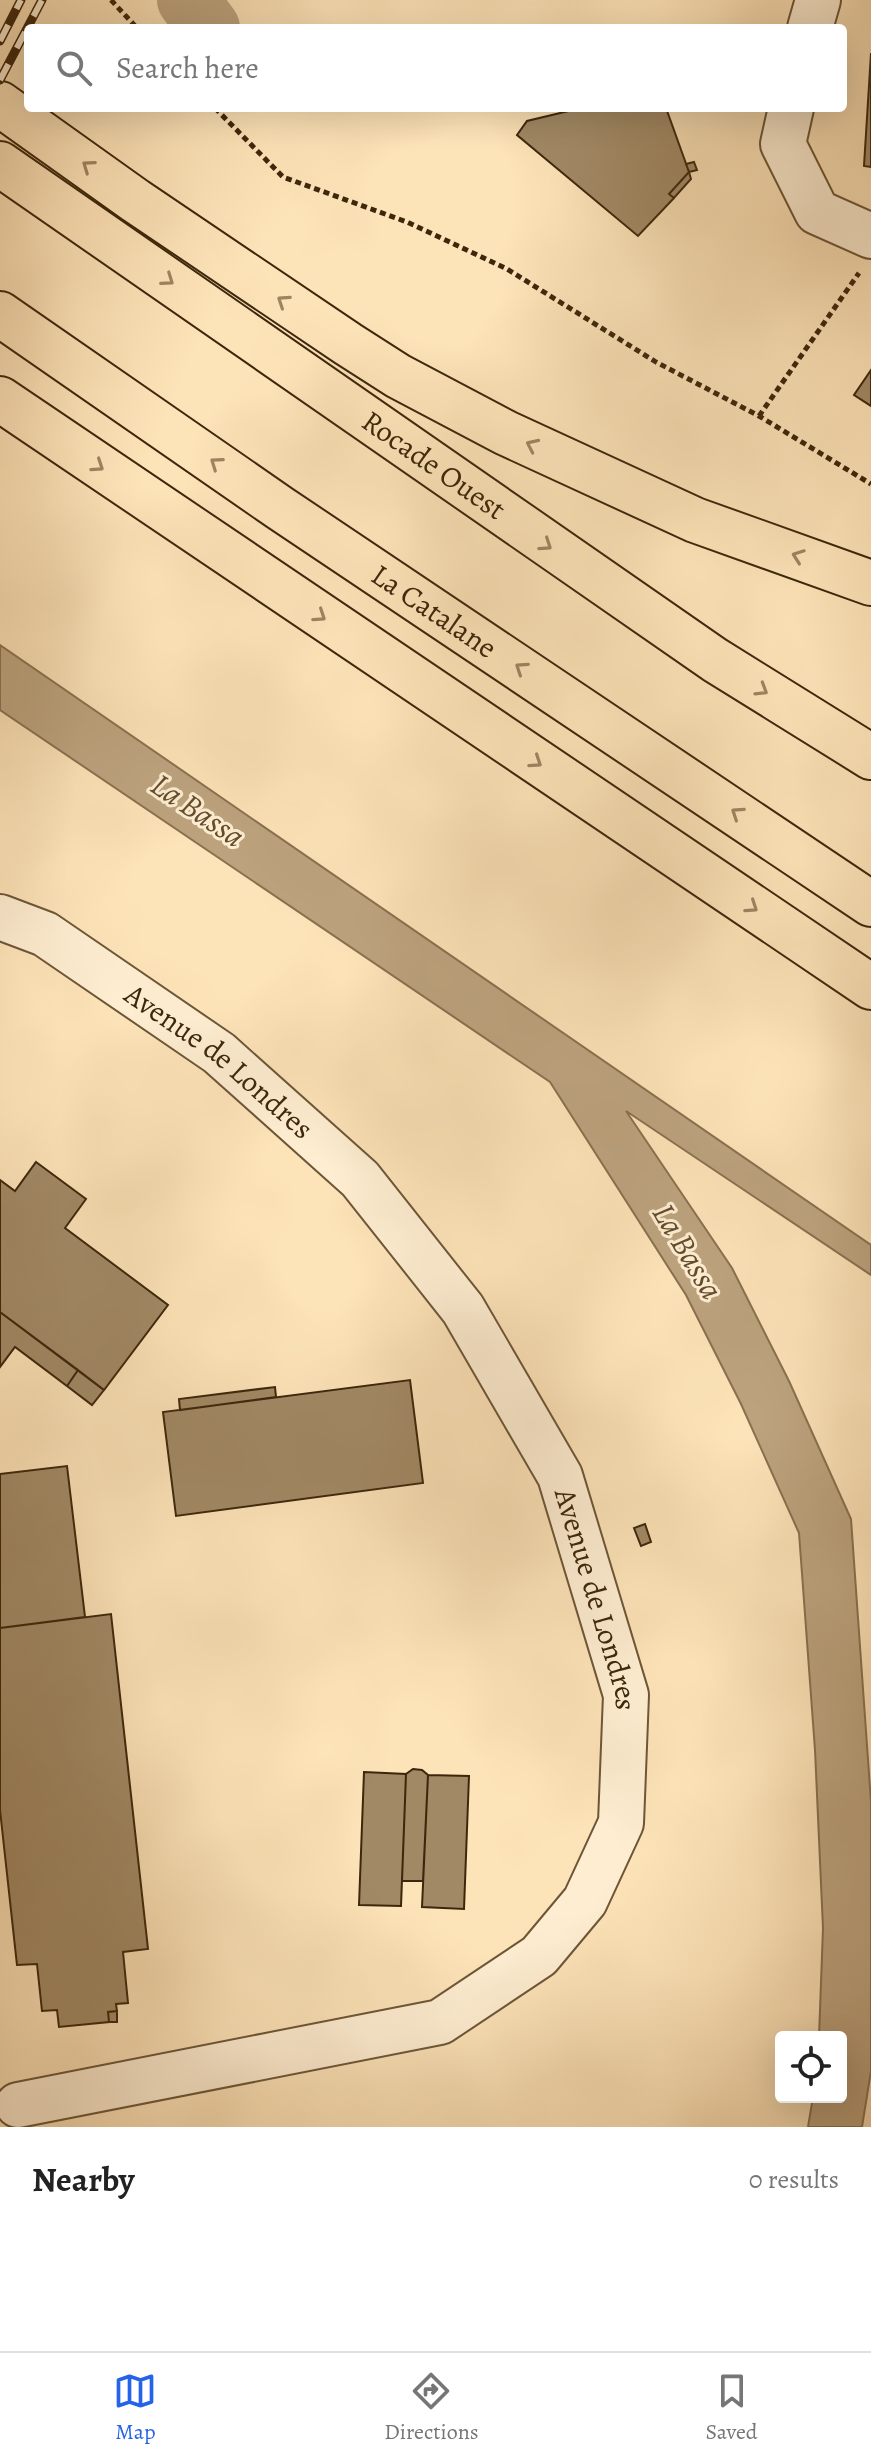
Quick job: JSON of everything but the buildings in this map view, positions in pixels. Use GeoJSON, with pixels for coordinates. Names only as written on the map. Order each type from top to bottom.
{"type":"FeatureCollection","features":[{"type":"Feature","properties":{"kind":"highway","name":"Rocade Ouest"},"geometry":{"type":"LineString","coordinates":[[0,104],[136,201],[398,376],[506,433],[695,520],[871,583]]}},
{"type":"Feature","properties":{"kind":"highway","name":"Rocade Ouest"},"geometry":{"type":"LineString","coordinates":[[6,168],[715,660],[871,757]]}},
{"type":"Feature","properties":{"kind":"highway","name":"La Catalane"},"geometry":{"type":"LineString","coordinates":[[0,314],[280,508],[871,904]]}},
{"type":"Feature","properties":{"kind":"highway"},"geometry":{"type":"LineString","coordinates":[[17,411],[871,987]]}},
{"type":"Feature","properties":{"kind":"street"},"geometry":{"type":"LineString","coordinates":[[811,24],[818,0]]}},
{"type":"Feature","properties":{"kind":"street"},"geometry":{"type":"LineString","coordinates":[[790,112],[783,144],[817,212],[867,252]]}},
{"type":"Feature","properties":{"kind":"street","name":"Avenue de Londres"},"geometry":{"type":"LineString","coordinates":[[0,917],[45,934],[219,1053],[360,1179],[463,1309],[560,1476],[626,1695],[621,1823],[585,1901],[539,1956],[440,2022],[12,2103]]}},
{"type":"Feature","properties":{"kind":"path"},"geometry":{"type":"LineString","coordinates":[[111,0],[133,24]]}},
{"type":"Feature","properties":{"kind":"path"},"geometry":{"type":"LineString","coordinates":[[219,112],[283,177],[407,222],[507,269],[656,362],[759,416],[871,484]]}},
{"type":"Feature","properties":{"kind":"path"},"geometry":{"type":"LineString","coordinates":[[759,416],[867,252]]}},
{"type":"Feature","properties":{"kind":"water"},"geometry":{"type":"Polygon","coordinates":[[[0,645],[871,1245],[871,1275],[626,1111],[732,1268],[789,1381],[851,1519],[871,1802],[871,2071],[862,2127],[808,2127],[812,2103],[847,2103],[847,2031],[819,2031],[823,1928],[815,1750],[799,1533],[741,1404],[686,1295],[550,1082],[0,710],[0,645]]]}},
{"type":"Feature","properties":{"kind":"waterway","name":"La Bassa"},"geometry":{"type":"LineString","coordinates":[[188,0],[206,24]]}},
{"type":"Feature","properties":{"kind":"railway"},"geometry":{"type":"LineString","coordinates":[[0,41],[21,0]]}},
{"type":"Feature","properties":{"kind":"railway"},"geometry":{"type":"LineString","coordinates":[[29,24],[42,0]]}},
{"type":"Feature","properties":{"kind":"railway"},"geometry":{"type":"LineString","coordinates":[[0,80],[24,34]]}}]}
